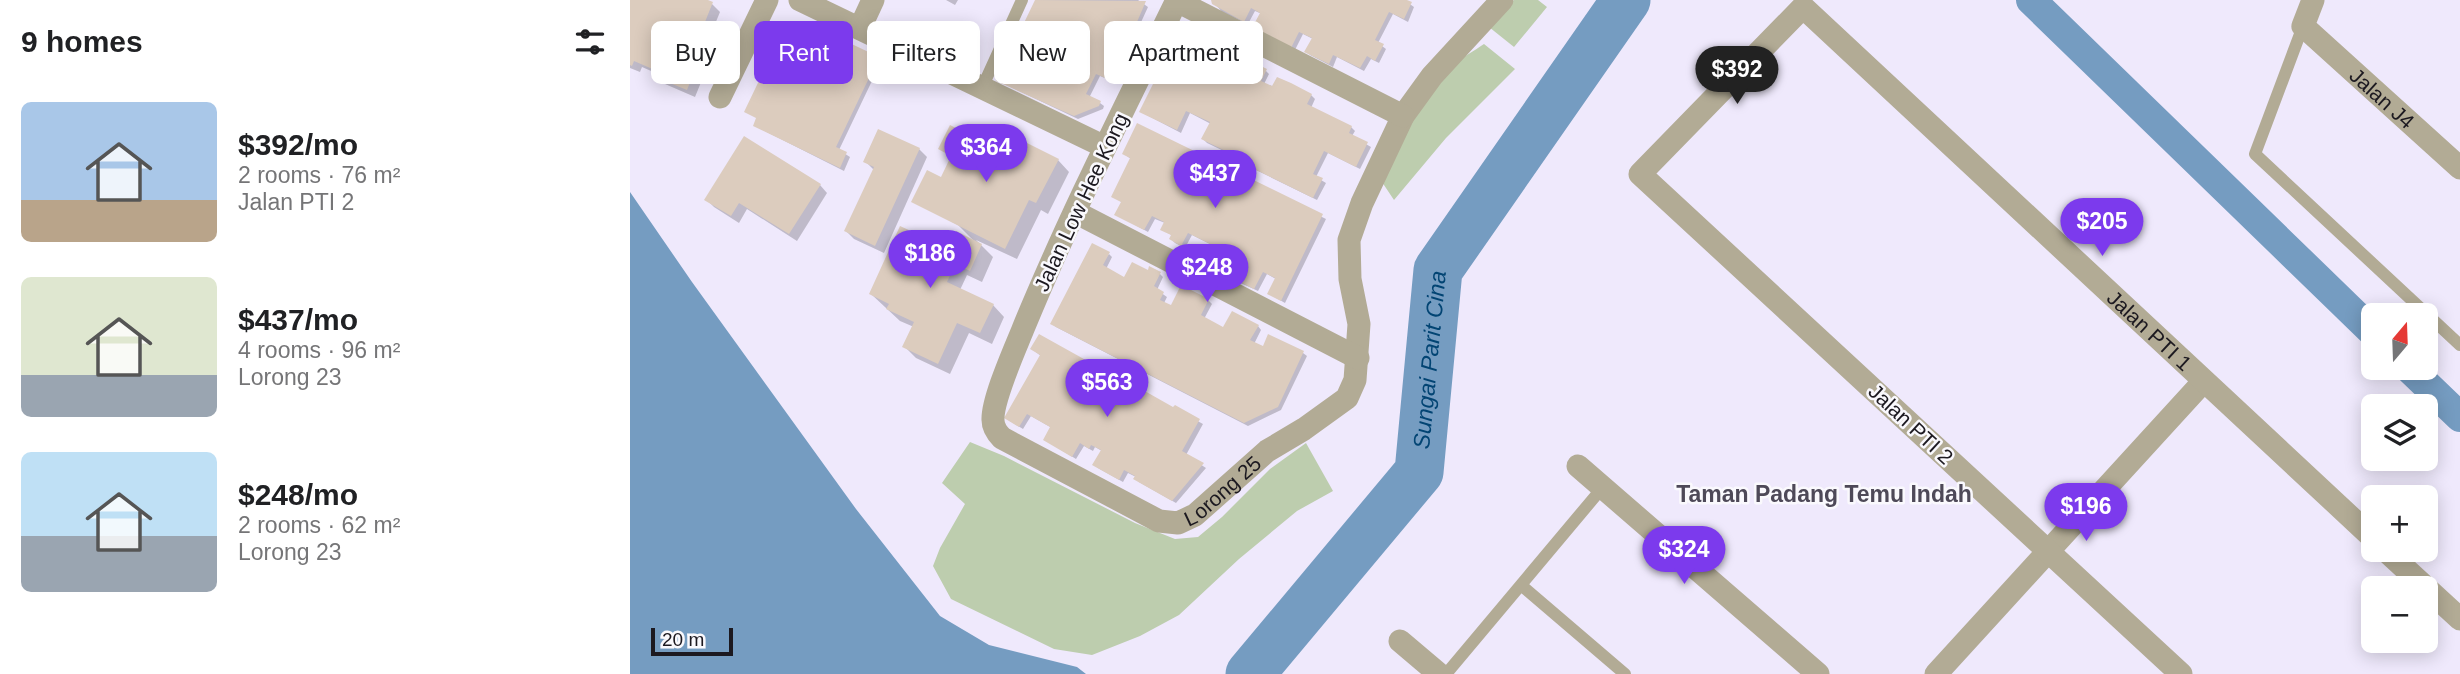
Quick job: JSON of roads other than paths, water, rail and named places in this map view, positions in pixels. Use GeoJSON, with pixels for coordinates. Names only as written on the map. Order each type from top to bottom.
{"type":"FeatureCollection","features":[{"type":"Feature","properties":{"kind":"street"},"geometry":{"type":"LineString","coordinates":[[720,97],[767,0]]}},
{"type":"Feature","properties":{"kind":"street"},"geometry":{"type":"LineString","coordinates":[[800,0],[1105,147]]}},
{"type":"Feature","properties":{"kind":"street"},"geometry":{"type":"LineString","coordinates":[[860,28],[873,0]]}},
{"type":"Feature","properties":{"kind":"street"},"geometry":{"type":"LineString","coordinates":[[1177,0],[1404,116]]}},
{"type":"Feature","properties":{"kind":"street","name":"Jalan Low Hee Kong"},"geometry":{"type":"LineString","coordinates":[[995,409],[1009,363],[1075,212],[1177,0]]}},
{"type":"Feature","properties":{"kind":"street","name":"Lorong 25"},"geometry":{"type":"LineString","coordinates":[[995,409],[995,430],[1002,439],[1159,521],[1178,523],[1195,515],[1266,451],[1304,429],[1347,398],[1355,380],[1359,358],[1359,324],[1350,279],[1349,240],[1362,203],[1404,116],[1432,76],[1502,0]]}},
{"type":"Feature","properties":{"kind":"street"},"geometry":{"type":"LineString","coordinates":[[2303,26],[2313,0]]}},
{"type":"Feature","properties":{"kind":"street","name":"Jalan PTI 2"},"geometry":{"type":"LineString","coordinates":[[1803,7],[1640,174],[2181,674]]}},
{"type":"Feature","properties":{"kind":"street","name":"Jalan PTI 1"},"geometry":{"type":"LineString","coordinates":[[1803,7],[2361,527]]}},
{"type":"Feature","properties":{"kind":"street","name":"Jalan J4"},"geometry":{"type":"LineString","coordinates":[[2303,26],[2460,168]]}},
{"type":"Feature","properties":{"kind":"street"},"geometry":{"type":"LineString","coordinates":[[1075,212],[1359,358]]}},
{"type":"Feature","properties":{"kind":"street"},"geometry":{"type":"LineString","coordinates":[[1936,674],[2203,382]]}},
{"type":"Feature","properties":{"kind":"street"},"geometry":{"type":"LineString","coordinates":[[1578,466],[1818,674]]}},
{"type":"Feature","properties":{"kind":"street"},"geometry":{"type":"LineString","coordinates":[[2398,562],[2460,619]]}},
{"type":"Feature","properties":{"kind":"street"},"geometry":{"type":"LineString","coordinates":[[1400,641],[1439,674]]}},
{"type":"Feature","properties":{"kind":"lane"},"geometry":{"type":"LineString","coordinates":[[982,88],[1022,0]]}},
{"type":"Feature","properties":{"kind":"lane"},"geometry":{"type":"LineString","coordinates":[[2303,26],[2255,155],[2460,345]]}},
{"type":"Feature","properties":{"kind":"lane"},"geometry":{"type":"LineString","coordinates":[[1446,674],[1603,487]]}},
{"type":"Feature","properties":{"kind":"lane"},"geometry":{"type":"LineString","coordinates":[[1521,585],[1625,674]]}},
{"type":"Feature","properties":{"kind":"water"},"geometry":{"type":"Polygon","coordinates":[[[630,192],[856,509],[940,616],[989,645],[1077,667],[1086,674],[630,674],[630,192]]]}},
{"type":"Feature","properties":{"kind":"waterway","name":"Sungai Parit Cina"},"geometry":{"type":"LineString","coordinates":[[1250,674],[1419,472],[1438,270],[1626,0]]}},
{"type":"Feature","properties":{"kind":"waterway"},"geometry":{"type":"LineString","coordinates":[[2031,0],[2361,320]]}},
{"type":"Feature","properties":{"kind":"waterway"},"geometry":{"type":"LineString","coordinates":[[2421,380],[2460,417]]}},
{"type":"Feature","properties":{"kind":"district","name":"Taman Padang Temu Indah"},"geometry":{"type":"Point","coordinates":[1824,494]}}]}
